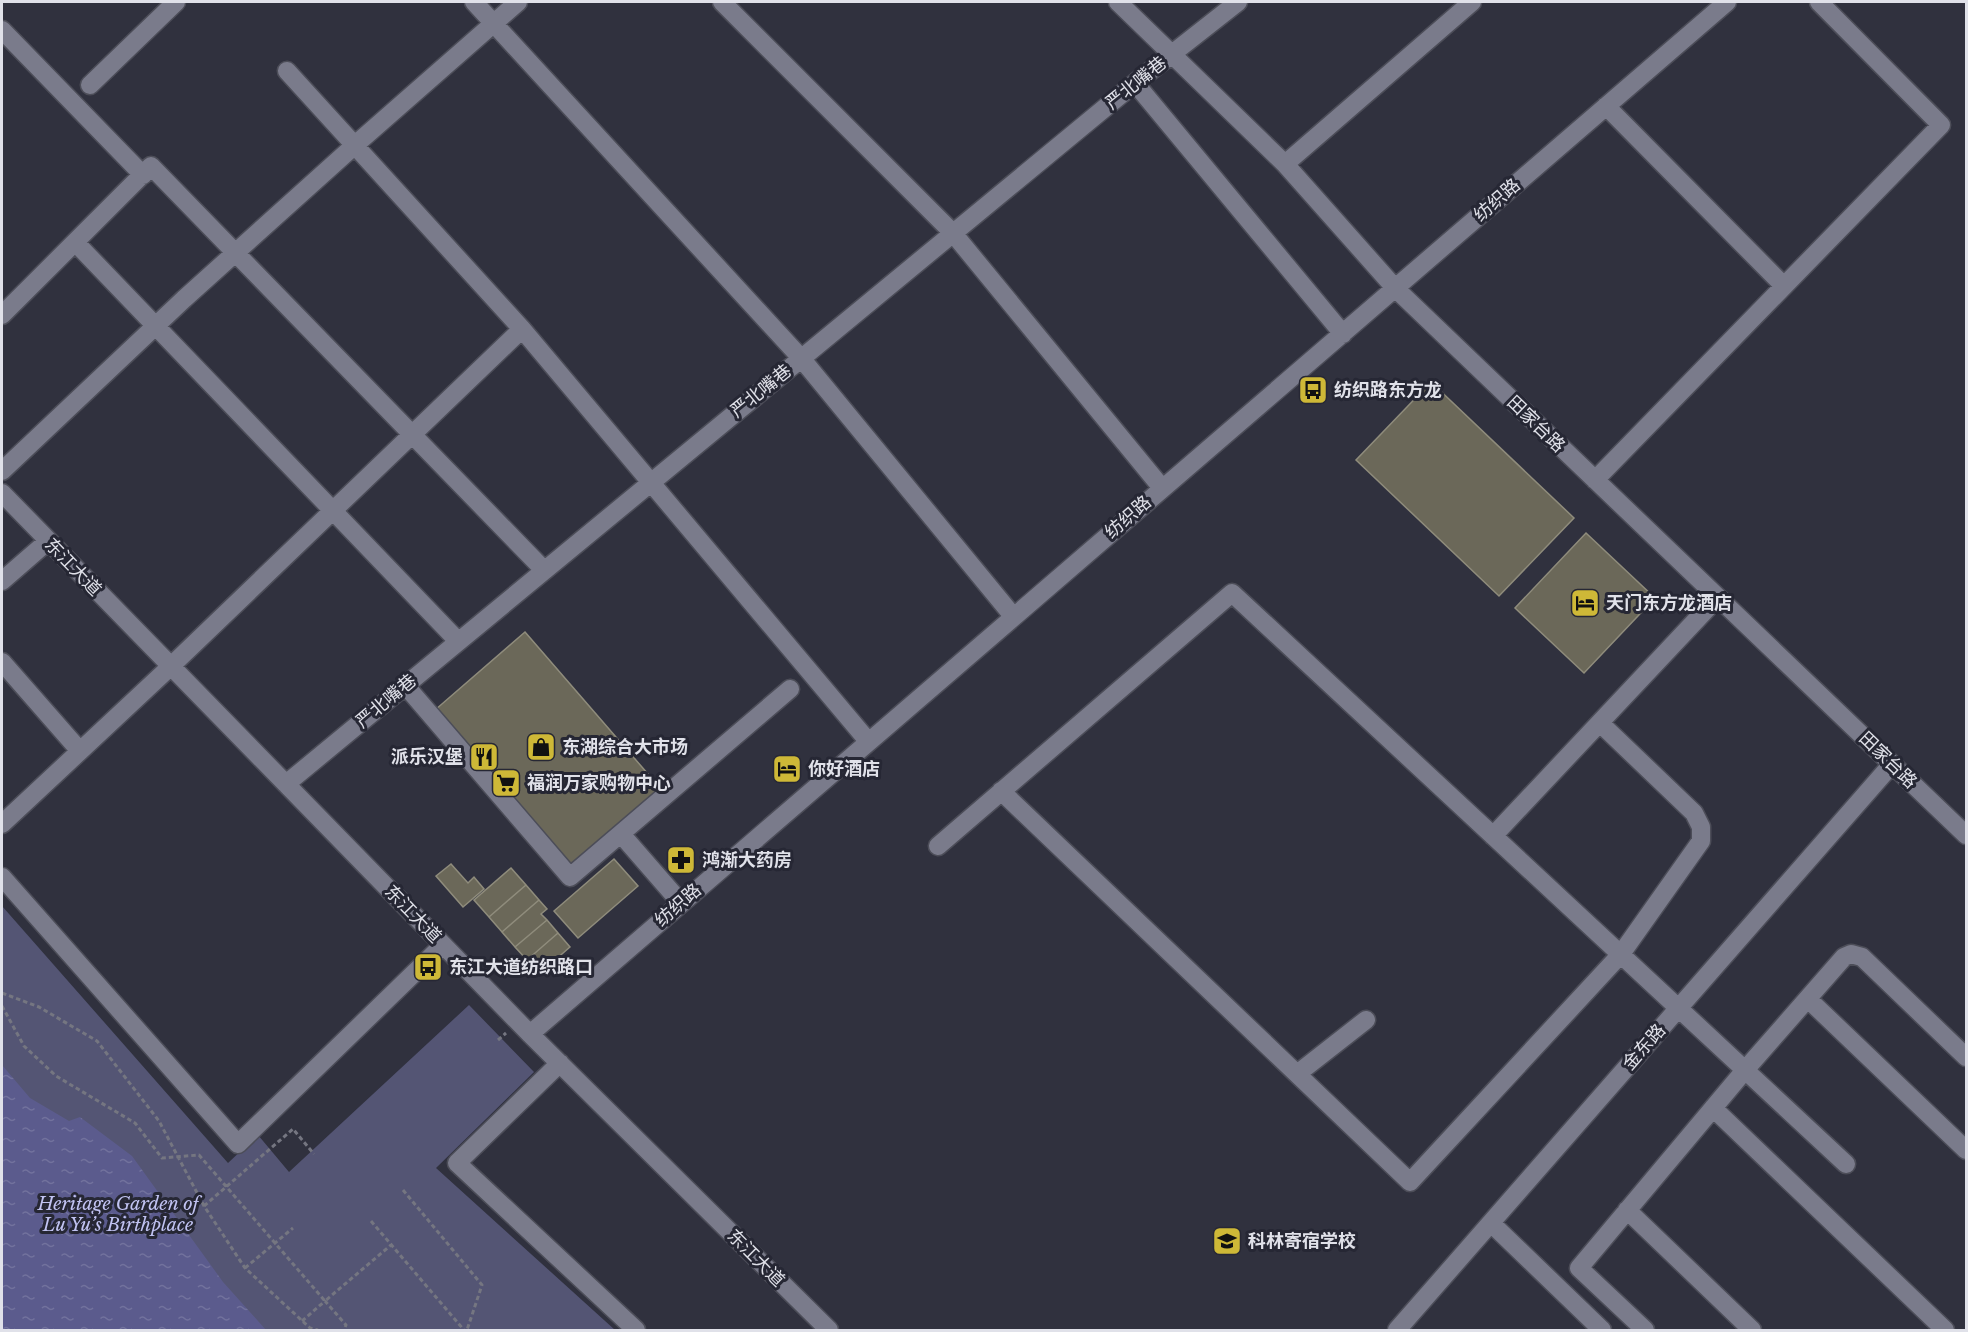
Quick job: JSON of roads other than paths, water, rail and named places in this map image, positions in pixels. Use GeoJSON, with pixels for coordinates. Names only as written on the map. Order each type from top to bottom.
{"type":"FeatureCollection","features":[{"type":"Feature","properties":{"kind":"street"},"geometry":{"type":"LineString","coordinates":[[90,85],[176,2]]}},
{"type":"Feature","properties":{"kind":"street"},"geometry":{"type":"LineString","coordinates":[[474,2],[801,358],[1013,616]]}},
{"type":"Feature","properties":{"kind":"street"},"geometry":{"type":"LineString","coordinates":[[2,471],[354,145],[518,2]]}},
{"type":"Feature","properties":{"kind":"street"},"geometry":{"type":"LineString","coordinates":[[722,2],[953,233],[1161,488]]}},
{"type":"Feature","properties":{"kind":"street","name":"田家台路"},"geometry":{"type":"LineString","coordinates":[[1118,2],[1285,164],[1395,288],[1966,835]]}},
{"type":"Feature","properties":{"kind":"street","name":"严北嘴巷"},"geometry":{"type":"LineString","coordinates":[[286,784],[953,233],[1238,2]]}},
{"type":"Feature","properties":{"kind":"street"},"geometry":{"type":"LineString","coordinates":[[1285,164],[1472,2]]}},
{"type":"Feature","properties":{"kind":"street","name":"纺织路"},"geometry":{"type":"LineString","coordinates":[[530,1034],[1727,2]]}},
{"type":"Feature","properties":{"kind":"street"},"geometry":{"type":"LineString","coordinates":[[1595,480],[1941,125],[1819,2]]}},
{"type":"Feature","properties":{"kind":"street"},"geometry":{"type":"LineString","coordinates":[[2,30],[142,175]]}},
{"type":"Feature","properties":{"kind":"street"},"geometry":{"type":"LineString","coordinates":[[287,71],[522,329],[868,741]]}},
{"type":"Feature","properties":{"kind":"street"},"geometry":{"type":"LineString","coordinates":[[1136,83],[1342,334]]}},
{"type":"Feature","properties":{"kind":"street"},"geometry":{"type":"LineString","coordinates":[[1605,106],[1783,285]]}},
{"type":"Feature","properties":{"kind":"street"},"geometry":{"type":"LineString","coordinates":[[2,315],[151,166],[544,570]]}},
{"type":"Feature","properties":{"kind":"street"},"geometry":{"type":"LineString","coordinates":[[75,242],[458,641]]}},
{"type":"Feature","properties":{"kind":"street"},"geometry":{"type":"LineString","coordinates":[[2,824],[170,667],[522,329]]}},
{"type":"Feature","properties":{"kind":"street","name":"东江大道"},"geometry":{"type":"LineString","coordinates":[[2,493],[530,1034],[829,1330]]}},
{"type":"Feature","properties":{"kind":"street"},"geometry":{"type":"LineString","coordinates":[[2,581],[48,541]]}},
{"type":"Feature","properties":{"kind":"street"},"geometry":{"type":"LineString","coordinates":[[938,846],[1232,593],[1846,1164]]}},
{"type":"Feature","properties":{"kind":"street"},"geometry":{"type":"LineString","coordinates":[[1493,836],[1717,598]]}},
{"type":"Feature","properties":{"kind":"street"},"geometry":{"type":"LineString","coordinates":[[2,662],[80,751]]}},
{"type":"Feature","properties":{"kind":"street"},"geometry":{"type":"LineString","coordinates":[[405,685],[570,877],[790,689]]}},
{"type":"Feature","properties":{"kind":"street"},"geometry":{"type":"LineString","coordinates":[[1001,791],[1410,1182],[1621,954],[1701,841],[1701,827],[1694,813],[1600,723]]}},
{"type":"Feature","properties":{"kind":"street","name":"金东路"},"geometry":{"type":"LineString","coordinates":[[1398,1330],[1892,764]]}},
{"type":"Feature","properties":{"kind":"street"},"geometry":{"type":"LineString","coordinates":[[621,834],[681,903]]}},
{"type":"Feature","properties":{"kind":"street"},"geometry":{"type":"LineString","coordinates":[[2,877],[238,1144],[443,945]]}},
{"type":"Feature","properties":{"kind":"street"},"geometry":{"type":"LineString","coordinates":[[1645,1330],[1579,1268],[1745,1070],[1844,957],[1851,954],[1862,957],[1966,1057]]}},
{"type":"Feature","properties":{"kind":"street"},"geometry":{"type":"LineString","coordinates":[[1808,999],[1966,1150]]}},
{"type":"Feature","properties":{"kind":"street"},"geometry":{"type":"LineString","coordinates":[[1297,1074],[1366,1020]]}},
{"type":"Feature","properties":{"kind":"street"},"geometry":{"type":"LineString","coordinates":[[560,1063],[457,1163],[636,1330]]}},
{"type":"Feature","properties":{"kind":"street"},"geometry":{"type":"LineString","coordinates":[[1713,1108],[1945,1330]]}},
{"type":"Feature","properties":{"kind":"street"},"geometry":{"type":"LineString","coordinates":[[1628,1210],[1752,1330]]}},
{"type":"Feature","properties":{"kind":"street"},"geometry":{"type":"LineString","coordinates":[[1491,1223],[1602,1330]]}},
{"type":"Feature","properties":{"kind":"water"},"geometry":{"type":"Polygon","coordinates":[[[2,1065],[30,1098],[69,1121],[80,1117],[132,1156],[223,1282],[266,1330],[2,1330],[2,1065]]]}},
{"type":"Feature","properties":{"kind":"place","name":"纺织路东方龙"},"geometry":{"type":"Point","coordinates":[1313,390]}},
{"type":"Feature","properties":{"kind":"place","name":"天门东方龙酒店"},"geometry":{"type":"Point","coordinates":[1585,603]}},
{"type":"Feature","properties":{"kind":"place","name":"东湖综合大市场"},"geometry":{"type":"Point","coordinates":[541,747]}},
{"type":"Feature","properties":{"kind":"place","name":"派乐汉堡"},"geometry":{"type":"Point","coordinates":[484,757]}},
{"type":"Feature","properties":{"kind":"place","name":"你好酒店"},"geometry":{"type":"Point","coordinates":[787,769]}},
{"type":"Feature","properties":{"kind":"place","name":"福润万家购物中心"},"geometry":{"type":"Point","coordinates":[506,783]}},
{"type":"Feature","properties":{"kind":"place","name":"鸿渐大药房"},"geometry":{"type":"Point","coordinates":[681,860]}},
{"type":"Feature","properties":{"kind":"place","name":"东江大道纺织路口"},"geometry":{"type":"Point","coordinates":[428,967]}},
{"type":"Feature","properties":{"kind":"place","name":"科林寄宿学校"},"geometry":{"type":"Point","coordinates":[1227,1241]}},
{"type":"Feature","properties":{"kind":"park label","name":"Heritage Garden of Lu Yu’s Birthplace"},"geometry":{"type":"Point","coordinates":[118,1214]}}]}
